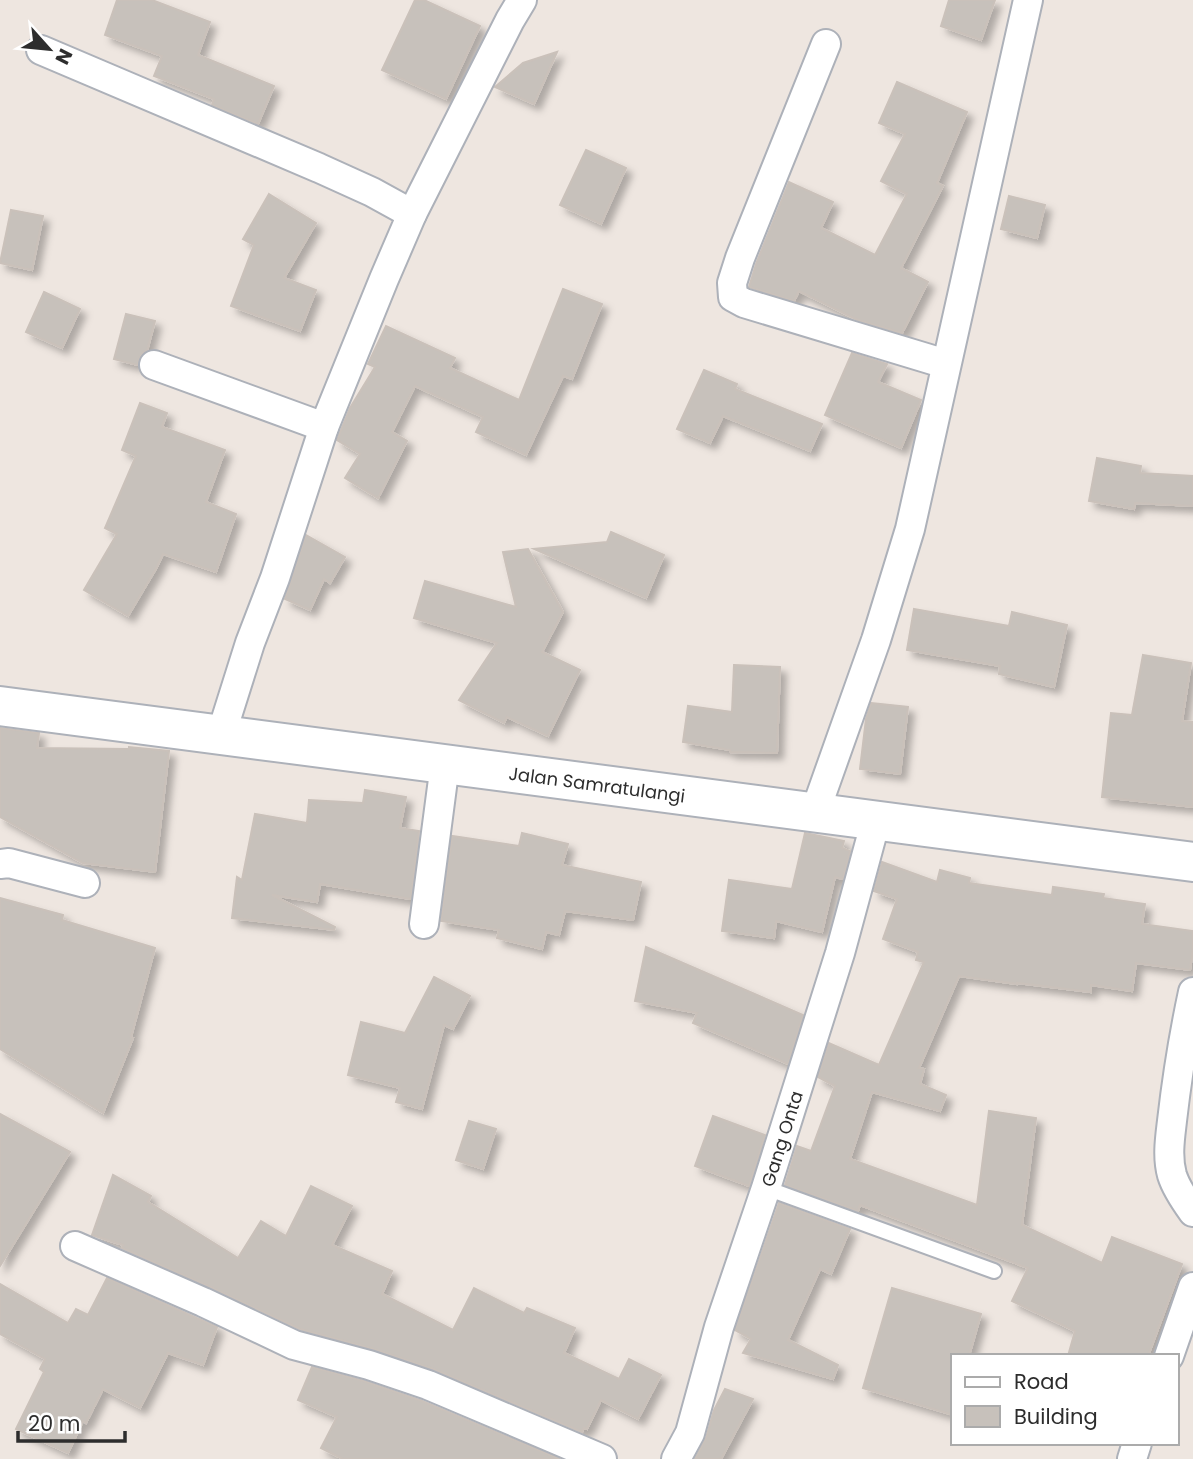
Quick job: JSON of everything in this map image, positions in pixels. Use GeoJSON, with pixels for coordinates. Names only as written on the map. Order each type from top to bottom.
{"type":"FeatureCollection","features":[{"type":"Feature","properties":{"kind":"main road","name":"Jalan Samratulangi"},"geometry":{"type":"LineString","coordinates":[[0,706],[1193,862]]}},
{"type":"Feature","properties":{"kind":"street"},"geometry":{"type":"LineString","coordinates":[[221,735],[324,427],[384,278],[412,214],[522,0]]}},
{"type":"Feature","properties":{"kind":"street"},"geometry":{"type":"LineString","coordinates":[[815,812],[876,640],[909,529],[1028,0]]}},
{"type":"Feature","properties":{"kind":"street"},"geometry":{"type":"LineString","coordinates":[[825,44],[740,258],[732,283],[733,297],[744,303],[946,364]]}},
{"type":"Feature","properties":{"kind":"street"},"geometry":{"type":"LineString","coordinates":[[41,50],[319,168],[412,214]]}},
{"type":"Feature","properties":{"kind":"street"},"geometry":{"type":"LineString","coordinates":[[154,365],[324,427]]}},
{"type":"Feature","properties":{"kind":"street"},"geometry":{"type":"LineString","coordinates":[[424,924],[445,764]]}},
{"type":"Feature","properties":{"kind":"street","name":"Gang Onta"},"geometry":{"type":"LineString","coordinates":[[682,1458],[719,1327],[840,953],[876,821]]}},
{"type":"Feature","properties":{"kind":"street"},"geometry":{"type":"LineString","coordinates":[[0,864],[9,863],[85,883]]}},
{"type":"Feature","properties":{"kind":"street"},"geometry":{"type":"LineString","coordinates":[[1193,992],[1182,1047],[1169,1152],[1172,1175],[1193,1212]]}},
{"type":"Feature","properties":{"kind":"street"},"geometry":{"type":"LineString","coordinates":[[75,1246],[294,1345],[369,1365],[428,1385],[602,1459]]}},
{"type":"Feature","properties":{"kind":"street"},"geometry":{"type":"LineString","coordinates":[[1170,1354],[1193,1287]]}},
{"type":"Feature","properties":{"kind":"lane"},"geometry":{"type":"LineString","coordinates":[[766,1188],[994,1271]]}},
{"type":"Feature","properties":{"kind":"building"},"geometry":{"type":"Polygon","coordinates":[[[117,0],[152,0],[210,22],[198,55],[274,86],[258,124],[212,105],[214,99],[154,76],[162,56],[105,35],[117,0]]]}},
{"type":"Feature","properties":{"kind":"building"},"geometry":{"type":"Polygon","coordinates":[[[415,0],[424,0],[480,26],[446,99],[382,70],[415,0]]]}},
{"type":"Feature","properties":{"kind":"building"},"geometry":{"type":"Polygon","coordinates":[[[949,0],[995,0],[981,40],[941,26],[949,0]]]}},
{"type":"Feature","properties":{"kind":"building"},"geometry":{"type":"Polygon","coordinates":[[[557,52],[534,104],[495,87],[523,63],[557,52]]]}},
{"type":"Feature","properties":{"kind":"building"},"geometry":{"type":"Polygon","coordinates":[[[897,82],[967,112],[937,183],[943,186],[901,268],[928,282],[902,333],[858,320],[799,291],[794,301],[749,287],[789,182],[833,202],[821,228],[875,255],[907,194],[881,181],[905,134],[879,123],[897,82]]]}},
{"type":"Feature","properties":{"kind":"building"},"geometry":{"type":"Polygon","coordinates":[[[586,150],[626,168],[601,224],[560,205],[586,150]]]}},
{"type":"Feature","properties":{"kind":"building"},"geometry":{"type":"Polygon","coordinates":[[[269,194],[316,223],[284,278],[316,290],[300,331],[231,306],[254,245],[243,239],[269,194]]]}},
{"type":"Feature","properties":{"kind":"building"},"geometry":{"type":"Polygon","coordinates":[[[1009,196],[1045,205],[1037,238],[1001,229],[1009,196]]]}},
{"type":"Feature","properties":{"kind":"building"},"geometry":{"type":"Polygon","coordinates":[[[11,210],[43,216],[32,270],[0,263],[11,210]]]}},
{"type":"Feature","properties":{"kind":"building"},"geometry":{"type":"Polygon","coordinates":[[[563,289],[602,304],[572,379],[563,376],[526,455],[476,432],[483,417],[415,386],[392,432],[407,441],[378,498],[345,478],[360,454],[337,440],[350,408],[375,367],[368,364],[386,326],[455,358],[450,368],[519,400],[563,289]]]}},
{"type":"Feature","properties":{"kind":"building"},"geometry":{"type":"Polygon","coordinates":[[[44,292],[80,309],[62,348],[26,332],[44,292]]]}},
{"type":"Feature","properties":{"kind":"building"},"geometry":{"type":"Polygon","coordinates":[[[126,314],[155,321],[147,351],[139,359],[138,365],[114,359],[126,314]]]}},
{"type":"Feature","properties":{"kind":"building"},"geometry":{"type":"Polygon","coordinates":[[[852,353],[887,364],[878,382],[921,400],[901,448],[825,415],[852,353]]]}},
{"type":"Feature","properties":{"kind":"building"},"geometry":{"type":"Polygon","coordinates":[[[704,370],[737,384],[735,389],[822,424],[810,451],[723,416],[710,443],[677,429],[704,370]]]}},
{"type":"Feature","properties":{"kind":"building"},"geometry":{"type":"Polygon","coordinates":[[[140,403],[167,413],[162,427],[225,450],[206,502],[236,514],[216,572],[163,554],[128,616],[84,590],[117,534],[105,528],[136,456],[122,450],[140,403]]]}},
{"type":"Feature","properties":{"kind":"building"},"geometry":{"type":"Polygon","coordinates":[[[1097,458],[1141,466],[1140,473],[1193,476],[1193,506],[1135,503],[1134,509],[1089,501],[1097,458]]]}},
{"type":"Feature","properties":{"kind":"building"},"geometry":{"type":"Polygon","coordinates":[[[611,532],[664,555],[646,598],[534,549],[607,542],[611,532]]]}},
{"type":"Feature","properties":{"kind":"building"},"geometry":{"type":"Polygon","coordinates":[[[306,535],[345,557],[330,583],[324,579],[310,610],[285,599],[306,535]]]}},
{"type":"Feature","properties":{"kind":"building"},"geometry":{"type":"Polygon","coordinates":[[[528,549],[563,612],[542,652],[580,670],[548,736],[507,717],[504,723],[459,700],[497,643],[414,618],[425,581],[516,607],[503,552],[528,549]]]}},
{"type":"Feature","properties":{"kind":"building"},"geometry":{"type":"Polygon","coordinates":[[[914,609],[1009,626],[1012,612],[1067,625],[1054,687],[999,674],[1000,666],[907,650],[914,609]]]}},
{"type":"Feature","properties":{"kind":"building"},"geometry":{"type":"Polygon","coordinates":[[[1143,655],[1191,663],[1182,721],[1193,722],[1193,807],[1102,797],[1111,713],[1132,715],[1143,655]]]}},
{"type":"Feature","properties":{"kind":"building"},"geometry":{"type":"Polygon","coordinates":[[[734,665],[780,667],[777,753],[730,752],[683,742],[688,706],[732,712],[734,665]]]}},
{"type":"Feature","properties":{"kind":"building"},"geometry":{"type":"Polygon","coordinates":[[[871,703],[908,707],[900,774],[860,769],[866,719],[871,703]]]}},
{"type":"Feature","properties":{"kind":"building"},"geometry":{"type":"Polygon","coordinates":[[[0,728],[39,733],[37,748],[129,747],[169,751],[155,872],[83,863],[0,817],[0,728]]]}},
{"type":"Feature","properties":{"kind":"building"},"geometry":{"type":"Polygon","coordinates":[[[365,790],[406,797],[400,828],[419,831],[411,899],[320,884],[317,902],[272,895],[335,927],[334,930],[232,918],[237,877],[242,880],[255,814],[307,823],[309,800],[363,803],[365,790]]]}},
{"type":"Feature","properties":{"kind":"building"},"geometry":{"type":"Polygon","coordinates":[[[522,833],[568,844],[562,865],[641,882],[633,920],[565,911],[559,935],[546,932],[542,949],[497,938],[499,930],[441,921],[452,836],[519,846],[522,833]]]}},
{"type":"Feature","properties":{"kind":"building"},"geometry":{"type":"Polygon","coordinates":[[[805,833],[844,841],[842,848],[850,851],[843,879],[835,877],[822,932],[776,921],[774,938],[722,931],[729,880],[792,889],[805,833]]]}},
{"type":"Feature","properties":{"kind":"building"},"geometry":{"type":"Polygon","coordinates":[[[882,862],[937,882],[940,870],[970,878],[969,883],[1052,895],[1053,887],[1104,894],[1103,898],[1145,904],[1142,924],[1193,931],[1190,970],[1136,963],[1132,991],[1091,985],[1091,992],[959,976],[919,1068],[924,1069],[920,1084],[946,1095],[940,1111],[872,1092],[850,1159],[977,1205],[989,1111],[1036,1118],[1022,1225],[1102,1263],[1112,1237],[1182,1264],[1149,1354],[1069,1354],[1075,1331],[1012,1301],[1028,1268],[860,1205],[858,1211],[785,1185],[797,1146],[811,1151],[835,1086],[818,1077],[829,1043],[879,1065],[924,962],[916,960],[918,952],[883,939],[897,899],[874,891],[882,862]]]}},
{"type":"Feature","properties":{"kind":"building"},"geometry":{"type":"Polygon","coordinates":[[[0,898],[63,915],[62,920],[155,948],[131,1037],[133,1038],[103,1113],[0,1049],[0,898]]]}},
{"type":"Feature","properties":{"kind":"building"},"geometry":{"type":"Polygon","coordinates":[[[646,947],[803,1015],[788,1064],[693,1023],[697,1013],[635,1001],[646,947]]]}},
{"type":"Feature","properties":{"kind":"building"},"geometry":{"type":"Polygon","coordinates":[[[434,977],[470,996],[453,1029],[444,1025],[422,1109],[396,1102],[400,1088],[348,1075],[361,1022],[405,1033],[434,977]]]}},
{"type":"Feature","properties":{"kind":"building"},"geometry":{"type":"Polygon","coordinates":[[[0,1114],[70,1152],[0,1266],[0,1114]]]}},
{"type":"Feature","properties":{"kind":"building"},"geometry":{"type":"Polygon","coordinates":[[[713,1116],[765,1135],[749,1186],[695,1166],[713,1116]]]}},
{"type":"Feature","properties":{"kind":"building"},"geometry":{"type":"Polygon","coordinates":[[[469,1121],[496,1129],[483,1169],[456,1160],[469,1121]]]}},
{"type":"Feature","properties":{"kind":"building"},"geometry":{"type":"Polygon","coordinates":[[[113,1175],[151,1196],[148,1202],[238,1258],[261,1221],[286,1236],[311,1186],[352,1206],[332,1245],[392,1271],[382,1294],[453,1330],[474,1288],[524,1313],[527,1308],[575,1328],[564,1353],[619,1379],[629,1359],[661,1375],[638,1419],[601,1400],[587,1429],[584,1428],[582,1432],[433,1369],[300,1329],[122,1248],[123,1245],[92,1235],[113,1175]]]}},
{"type":"Feature","properties":{"kind":"building"},"geometry":{"type":"Polygon","coordinates":[[[779,1203],[850,1229],[831,1274],[820,1269],[788,1340],[838,1365],[833,1379],[743,1353],[751,1339],[735,1330],[779,1203]]]}},
{"type":"Feature","properties":{"kind":"building"},"geometry":{"type":"Polygon","coordinates":[[[107,1278],[217,1327],[203,1365],[168,1353],[140,1408],[103,1389],[86,1423],[83,1421],[68,1453],[16,1429],[44,1372],[40,1369],[45,1359],[0,1334],[0,1284],[68,1323],[76,1309],[88,1315],[107,1278]]]}},
{"type":"Feature","properties":{"kind":"building"},"geometry":{"type":"Polygon","coordinates":[[[892,1288],[981,1314],[970,1354],[951,1354],[951,1414],[863,1388],[892,1288]]]}},
{"type":"Feature","properties":{"kind":"building"},"geometry":{"type":"Polygon","coordinates":[[[312,1367],[422,1401],[560,1459],[343,1459],[321,1448],[337,1417],[298,1400],[312,1367]]]}},
{"type":"Feature","properties":{"kind":"building"},"geometry":{"type":"Polygon","coordinates":[[[725,1389],[753,1399],[721,1459],[695,1459],[706,1438],[714,1410],[725,1389]]]}}]}
